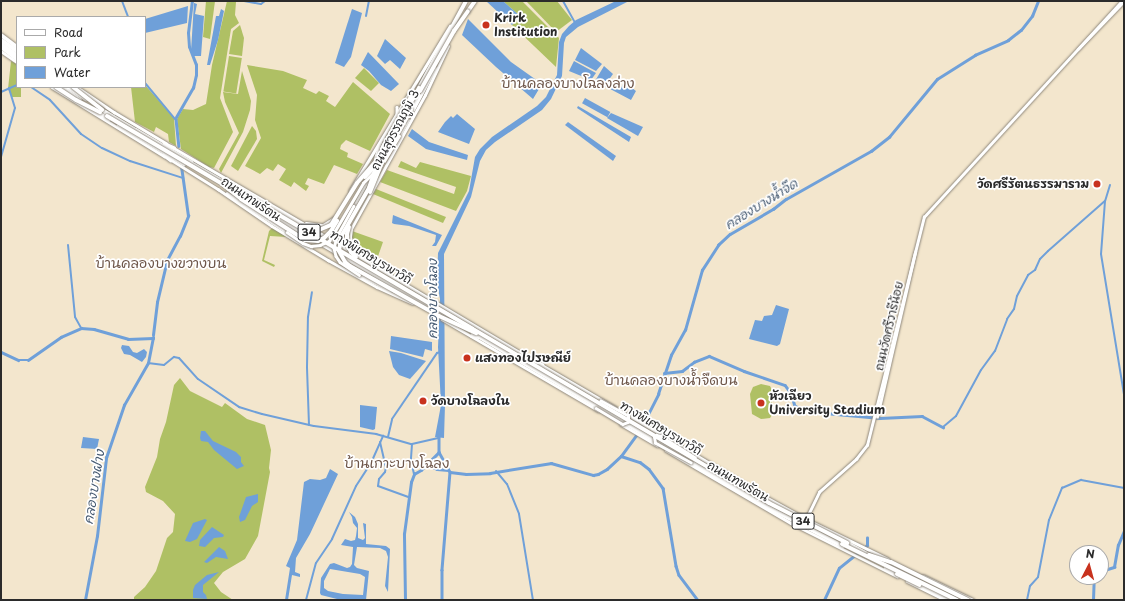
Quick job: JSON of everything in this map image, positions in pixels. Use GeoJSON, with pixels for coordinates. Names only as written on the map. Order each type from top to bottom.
{"type":"FeatureCollection","features":[{"type":"Feature","properties":{"kind":"highway"},"geometry":{"type":"LineString","coordinates":[[223,183],[271,207],[311,230],[326,229],[336,219],[358,183],[386,147],[465,1]]}},
{"type":"Feature","properties":{"kind":"highway"},"geometry":{"type":"LineString","coordinates":[[223,183],[299,237],[314,241],[324,238],[331,231],[358,185],[378,162],[454,31],[474,1]]}},
{"type":"Feature","properties":{"kind":"highway"},"geometry":{"type":"LineString","coordinates":[[1,34],[16,45]]}},
{"type":"Feature","properties":{"kind":"highway"},"geometry":{"type":"LineString","coordinates":[[1,41],[16,52]]}},
{"type":"Feature","properties":{"kind":"highway"},"geometry":{"type":"LineString","coordinates":[[1,48],[16,58]]}},
{"type":"Feature","properties":{"kind":"highway"},"geometry":{"type":"LineString","coordinates":[[430,67],[411,96],[383,147],[367,193],[342,235],[339,251],[345,262],[354,268],[439,316],[478,334]]}},
{"type":"Feature","properties":{"kind":"highway"},"geometry":{"type":"LineString","coordinates":[[55,88],[69,93]]}},
{"type":"Feature","properties":{"kind":"highway"},"geometry":{"type":"LineString","coordinates":[[58,88],[76,100],[101,111]]}},
{"type":"Feature","properties":{"kind":"highway","name":"ถนนเทพรัตน"},"geometry":{"type":"LineString","coordinates":[[64,88],[69,93],[146,142],[449,321],[478,334],[536,370],[637,427]]}},
{"type":"Feature","properties":{"kind":"highway","name":"ทางพิเศษบูรพาวิถี"},"geometry":{"type":"LineString","coordinates":[[65,88],[478,334],[781,510],[957,600]]}},
{"type":"Feature","properties":{"kind":"highway","name":"ทางพิเศษบูรพาวิถี"},"geometry":{"type":"LineString","coordinates":[[70,88],[101,111]]}},
{"type":"Feature","properties":{"kind":"highway","name":"ถนนเทพรัตน"},"geometry":{"type":"LineString","coordinates":[[71,88],[151,139],[182,154],[437,306],[450,312],[766,506],[949,600]]}},
{"type":"Feature","properties":{"kind":"highway"},"geometry":{"type":"LineString","coordinates":[[74,88],[101,111]]}},
{"type":"Feature","properties":{"kind":"highway"},"geometry":{"type":"LineString","coordinates":[[418,94],[384,158],[370,191],[346,234],[347,244],[351,252],[357,258],[454,315],[478,334]]}},
{"type":"Feature","properties":{"kind":"highway"},"geometry":{"type":"LineString","coordinates":[[146,142],[171,160]]}},
{"type":"Feature","properties":{"kind":"highway"},"geometry":{"type":"LineString","coordinates":[[472,336],[478,334]]}},
{"type":"Feature","properties":{"kind":"highway"},"geometry":{"type":"LineString","coordinates":[[528,360],[542,365]]}},
{"type":"Feature","properties":{"kind":"highway"},"geometry":{"type":"LineString","coordinates":[[536,370],[550,381]]}},
{"type":"Feature","properties":{"kind":"highway","name":"ถนนเทพรัตน"},"geometry":{"type":"LineString","coordinates":[[646,433],[805,522],[963,600]]}},
{"type":"Feature","properties":{"kind":"highway"},"geometry":{"type":"LineString","coordinates":[[753,493],[766,497]]}},
{"type":"Feature","properties":{"kind":"highway"},"geometry":{"type":"LineString","coordinates":[[752,500],[766,506]]}},
{"type":"Feature","properties":{"kind":"highway"},"geometry":{"type":"LineString","coordinates":[[869,556],[884,567],[949,600],[951,593]]}},
{"type":"Feature","properties":{"kind":"highway"},"geometry":{"type":"LineString","coordinates":[[869,556],[886,560],[968,600]]}},
{"type":"Feature","properties":{"kind":"highway","name":"ทางพิเศษบูรพาวิถี"},"geometry":{"type":"LineString","coordinates":[[869,556],[963,600]]}},
{"type":"Feature","properties":{"kind":"main road","name":"ถนนสุวรรณภูมิ 3"},"geometry":{"type":"LineString","coordinates":[[333,219],[384,133],[426,68],[465,1]]}},
{"type":"Feature","properties":{"kind":"main road","name":"ถนนสุวรรณภูมิ 3"},"geometry":{"type":"LineString","coordinates":[[350,229],[421,101],[447,47],[474,1]]}},
{"type":"Feature","properties":{"kind":"main road","name":"ถนนวัดศรีวารีน้อย"},"geometry":{"type":"LineString","coordinates":[[806,519],[819,492],[865,450],[875,420],[923,220],[928,212],[1123,1]]}},
{"type":"Feature","properties":{"kind":"main road"},"geometry":{"type":"LineString","coordinates":[[222,192],[238,199],[308,245],[317,246],[329,241],[363,183],[385,160],[447,47]]}},
{"type":"Feature","properties":{"kind":"main road"},"geometry":{"type":"LineString","coordinates":[[1,51],[16,61]]}},
{"type":"Feature","properties":{"kind":"main road","name":"ถนนเทพรัตน"},"geometry":{"type":"LineString","coordinates":[[54,88],[133,138],[171,160],[180,162],[183,167],[272,226],[350,273],[437,314]]}},
{"type":"Feature","properties":{"kind":"main road","name":"ถนนเทพรัตน"},"geometry":{"type":"LineString","coordinates":[[78,88],[175,150]]}},
{"type":"Feature","properties":{"kind":"main road"},"geometry":{"type":"LineString","coordinates":[[396,107],[397,114]]}},
{"type":"Feature","properties":{"kind":"main road"},"geometry":{"type":"LineString","coordinates":[[384,133],[367,184],[337,237],[334,248],[336,256],[340,262],[359,275],[413,303]]}},
{"type":"Feature","properties":{"kind":"main road","name":"ถนนเทพรัตน"},"geometry":{"type":"LineString","coordinates":[[182,154],[371,262],[450,312],[542,365],[730,487],[800,528],[935,595],[949,600]]}},
{"type":"Feature","properties":{"kind":"main road"},"geometry":{"type":"LineString","coordinates":[[333,219],[331,227],[341,234],[346,234],[350,229]]}},
{"type":"Feature","properties":{"kind":"main road"},"geometry":{"type":"LineString","coordinates":[[302,222],[320,226],[333,219]]}},
{"type":"Feature","properties":{"kind":"main road"},"geometry":{"type":"LineString","coordinates":[[350,229],[352,246],[371,262]]}},
{"type":"Feature","properties":{"kind":"main road","name":"ถนนเทพรัตน"},"geometry":{"type":"LineString","coordinates":[[449,321],[558,386],[637,427]]}},
{"type":"Feature","properties":{"kind":"main road"},"geometry":{"type":"LineString","coordinates":[[558,386],[623,424],[628,422],[628,416],[559,376]]}},
{"type":"Feature","properties":{"kind":"main road","name":"ถนนเทพรัตน"},"geometry":{"type":"LineString","coordinates":[[646,433],[712,466],[806,519],[973,600]]}},
{"type":"Feature","properties":{"kind":"main road"},"geometry":{"type":"LineString","coordinates":[[712,466],[660,436],[656,435],[654,437],[655,443],[730,487]]}},
{"type":"Feature","properties":{"kind":"main road"},"geometry":{"type":"LineString","coordinates":[[888,559],[890,564]]}},
{"type":"Feature","properties":{"kind":"main road"},"geometry":{"type":"LineString","coordinates":[[935,595],[938,600]]}},
{"type":"Feature","properties":{"kind":"green space"},"geometry":{"type":"Polygon","coordinates":[[[206,1],[215,1],[210,39],[203,37],[206,1]]]}},
{"type":"Feature","properties":{"kind":"green space"},"geometry":{"type":"Polygon","coordinates":[[[227,1],[236,2],[235,15],[239,23],[231,29],[220,98],[233,132],[214,168],[209,167],[181,149],[177,119],[183,109],[193,110],[206,104],[212,65],[227,1]]]}},
{"type":"Feature","properties":{"kind":"green space"},"geometry":{"type":"Polygon","coordinates":[[[503,1],[522,1],[559,38],[556,67],[512,25],[520,16],[503,1]]]}},
{"type":"Feature","properties":{"kind":"green space"},"geometry":{"type":"Polygon","coordinates":[[[526,1],[557,1],[572,20],[556,32],[526,1]]]}},
{"type":"Feature","properties":{"kind":"green space"},"geometry":{"type":"Polygon","coordinates":[[[240,25],[244,38],[242,56],[229,54],[233,31],[240,25]]]}},
{"type":"Feature","properties":{"kind":"green space"},"geometry":{"type":"Polygon","coordinates":[[[229,56],[242,58],[236,94],[223,92],[229,56]]]}},
{"type":"Feature","properties":{"kind":"green space"},"geometry":{"type":"Polygon","coordinates":[[[11,61],[16,64],[16,88],[21,88],[21,97],[12,97],[8,89],[11,61]]]}},
{"type":"Feature","properties":{"kind":"green space"},"geometry":{"type":"Polygon","coordinates":[[[247,65],[283,71],[307,80],[303,88],[316,94],[319,91],[329,96],[326,101],[335,107],[353,82],[390,114],[370,151],[346,140],[341,145],[340,149],[348,153],[347,157],[363,164],[357,174],[334,165],[324,184],[308,178],[305,184],[309,186],[306,191],[294,182],[291,187],[279,180],[286,169],[278,164],[273,171],[267,168],[260,174],[245,166],[261,138],[255,120],[257,95],[247,65]]]}},
{"type":"Feature","properties":{"kind":"green space"},"geometry":{"type":"Polygon","coordinates":[[[364,68],[379,83],[371,91],[355,78],[364,68]]]}},
{"type":"Feature","properties":{"kind":"green space"},"geometry":{"type":"Polygon","coordinates":[[[242,71],[251,101],[250,110],[243,132],[221,173],[219,169],[239,133],[225,102],[223,92],[238,94],[242,71]]]}},
{"type":"Feature","properties":{"kind":"green space"},"geometry":{"type":"Polygon","coordinates":[[[146,86],[174,118],[176,146],[169,142],[168,134],[156,127],[154,132],[135,122],[131,88],[146,88],[146,86]]]}},
{"type":"Feature","properties":{"kind":"green space"},"geometry":{"type":"Polygon","coordinates":[[[252,126],[256,131],[257,139],[238,171],[231,166],[252,126]]]}},
{"type":"Feature","properties":{"kind":"green space"},"geometry":{"type":"Polygon","coordinates":[[[401,161],[416,168],[420,162],[471,176],[467,191],[456,211],[380,182],[387,170],[454,194],[456,187],[398,167],[401,161]]]}},
{"type":"Feature","properties":{"kind":"green space"},"geometry":{"type":"Polygon","coordinates":[[[376,189],[446,217],[443,223],[373,194],[376,189]]]}},
{"type":"Feature","properties":{"kind":"green space"},"geometry":{"type":"Polygon","coordinates":[[[272,228],[287,237],[270,236],[264,260],[275,265],[274,267],[262,261],[269,231],[272,228]]]}},
{"type":"Feature","properties":{"kind":"green space"},"geometry":{"type":"Polygon","coordinates":[[[352,231],[383,242],[376,262],[357,250],[352,241],[352,231]]]}},
{"type":"Feature","properties":{"kind":"green space"},"geometry":{"type":"Polygon","coordinates":[[[180,378],[190,391],[222,407],[225,403],[247,419],[265,425],[271,450],[270,472],[258,536],[245,559],[223,572],[214,583],[221,592],[233,600],[134,600],[134,597],[145,587],[156,571],[167,538],[173,532],[175,514],[163,501],[146,492],[145,487],[157,457],[160,439],[166,422],[174,385],[180,378]]]}},
{"type":"Feature","properties":{"kind":"green space","name":"หัวเฉียว University Stadium"},"geometry":{"type":"Polygon","coordinates":[[[761,384],[770,386],[771,388],[772,415],[770,418],[761,419],[752,414],[750,394],[753,387],[761,384]]]}},
{"type":"Feature","properties":{"kind":"water"},"geometry":{"type":"Polygon","coordinates":[[[486,1],[503,1],[520,16],[512,25],[486,1]]]}},
{"type":"Feature","properties":{"kind":"water"},"geometry":{"type":"Polygon","coordinates":[[[616,1],[629,1],[578,27],[566,37],[564,43],[562,76],[551,99],[542,110],[495,142],[486,150],[480,161],[471,197],[444,254],[444,438],[435,437],[441,405],[438,347],[440,299],[437,282],[438,253],[469,191],[475,157],[480,149],[492,137],[537,106],[546,97],[557,75],[559,42],[562,34],[569,26],[576,20],[616,1]]]}},
{"type":"Feature","properties":{"kind":"water"},"geometry":{"type":"Polygon","coordinates":[[[194,3],[197,4],[195,14],[204,16],[201,56],[193,56],[191,51],[194,3]]]}},
{"type":"Feature","properties":{"kind":"water"},"geometry":{"type":"Polygon","coordinates":[[[188,6],[187,23],[146,33],[146,19],[188,6]]]}},
{"type":"Feature","properties":{"kind":"water"},"geometry":{"type":"Polygon","coordinates":[[[221,9],[224,11],[218,40],[210,65],[207,65],[216,16],[219,16],[221,9]]]}},
{"type":"Feature","properties":{"kind":"water"},"geometry":{"type":"Polygon","coordinates":[[[352,9],[362,13],[351,57],[344,67],[335,63],[352,9]]]}},
{"type":"Feature","properties":{"kind":"water"},"geometry":{"type":"Polygon","coordinates":[[[468,19],[511,62],[542,84],[533,99],[462,35],[468,19]]]}},
{"type":"Feature","properties":{"kind":"water"},"geometry":{"type":"Polygon","coordinates":[[[385,39],[406,58],[400,69],[390,60],[385,64],[377,56],[385,39]]]}},
{"type":"Feature","properties":{"kind":"water"},"geometry":{"type":"Polygon","coordinates":[[[581,48],[602,64],[596,71],[575,60],[581,48]]]}},
{"type":"Feature","properties":{"kind":"water"},"geometry":{"type":"Polygon","coordinates":[[[368,52],[399,84],[391,91],[381,85],[369,71],[361,65],[368,52]]]}},
{"type":"Feature","properties":{"kind":"water"},"geometry":{"type":"Polygon","coordinates":[[[574,61],[596,73],[591,80],[569,71],[574,61]]]}},
{"type":"Feature","properties":{"kind":"water"},"geometry":{"type":"Polygon","coordinates":[[[604,66],[613,74],[608,81],[620,90],[624,82],[636,91],[631,100],[595,81],[604,66]]]}},
{"type":"Feature","properties":{"kind":"water"},"geometry":{"type":"Polygon","coordinates":[[[585,98],[610,112],[607,117],[582,103],[585,98]]]}},
{"type":"Feature","properties":{"kind":"water"},"geometry":{"type":"Polygon","coordinates":[[[578,106],[631,137],[629,142],[577,108],[578,106]]]}},
{"type":"Feature","properties":{"kind":"water"},"geometry":{"type":"Polygon","coordinates":[[[611,113],[643,127],[638,136],[607,118],[611,113]]]}},
{"type":"Feature","properties":{"kind":"water"},"geometry":{"type":"Polygon","coordinates":[[[457,114],[475,129],[469,144],[438,132],[451,116],[453,118],[457,114]]]}},
{"type":"Feature","properties":{"kind":"water"},"geometry":{"type":"Polygon","coordinates":[[[568,122],[616,156],[613,161],[565,125],[568,122]]]}},
{"type":"Feature","properties":{"kind":"water"},"geometry":{"type":"Polygon","coordinates":[[[412,129],[429,142],[468,155],[467,160],[426,149],[408,136],[412,129]]]}},
{"type":"Feature","properties":{"kind":"water"},"geometry":{"type":"Polygon","coordinates":[[[393,215],[442,235],[436,246],[432,246],[435,242],[436,235],[409,226],[394,224],[392,223],[393,215]]]}},
{"type":"Feature","properties":{"kind":"water"},"geometry":{"type":"Polygon","coordinates":[[[776,305],[789,309],[780,344],[777,346],[749,339],[755,320],[762,321],[764,316],[772,315],[776,305]]]}},
{"type":"Feature","properties":{"kind":"water"},"geometry":{"type":"Polygon","coordinates":[[[391,336],[432,342],[432,351],[425,349],[423,357],[390,349],[391,336]]]}},
{"type":"Feature","properties":{"kind":"water"},"geometry":{"type":"Polygon","coordinates":[[[122,345],[129,346],[133,352],[137,353],[144,349],[147,352],[146,357],[142,362],[130,355],[124,354],[121,348],[122,345]]]}},
{"type":"Feature","properties":{"kind":"water"},"geometry":{"type":"Polygon","coordinates":[[[389,351],[401,353],[426,361],[410,379],[399,375],[393,367],[389,351]]]}},
{"type":"Feature","properties":{"kind":"water"},"geometry":{"type":"Polygon","coordinates":[[[360,405],[377,407],[375,429],[373,430],[360,427],[360,405]]]}},
{"type":"Feature","properties":{"kind":"water"},"geometry":{"type":"Polygon","coordinates":[[[201,431],[205,431],[213,441],[236,452],[241,457],[241,462],[244,466],[237,469],[214,450],[208,442],[201,441],[201,431]]]}},
{"type":"Feature","properties":{"kind":"water"},"geometry":{"type":"Polygon","coordinates":[[[83,437],[99,439],[97,449],[81,448],[83,437]]]}},
{"type":"Feature","properties":{"kind":"water"},"geometry":{"type":"Polygon","coordinates":[[[330,469],[338,474],[310,534],[296,558],[295,572],[300,574],[300,577],[292,575],[288,600],[285,600],[290,568],[286,566],[297,540],[304,482],[310,479],[320,480],[326,478],[330,469]]]}},
{"type":"Feature","properties":{"kind":"water"},"geometry":{"type":"Polygon","coordinates":[[[258,494],[258,502],[252,506],[245,520],[240,522],[239,517],[246,497],[258,494]]]}},
{"type":"Feature","properties":{"kind":"water"},"geometry":{"type":"Polygon","coordinates":[[[349,512],[355,517],[358,524],[358,538],[363,540],[365,538],[363,523],[366,524],[366,544],[386,546],[390,549],[388,592],[385,586],[388,557],[386,551],[380,548],[357,547],[354,565],[357,568],[369,571],[366,600],[341,600],[321,595],[320,593],[321,578],[330,564],[334,563],[347,568],[352,564],[353,547],[341,545],[345,539],[351,541],[355,540],[357,528],[353,523],[349,512]],[[330,569],[324,581],[324,588],[328,591],[343,594],[363,595],[365,577],[360,574],[330,569]]]}},
{"type":"Feature","properties":{"kind":"water"},"geometry":{"type":"Polygon","coordinates":[[[205,519],[207,520],[197,539],[190,542],[185,541],[193,523],[205,519]]]}},
{"type":"Feature","properties":{"kind":"water"},"geometry":{"type":"Polygon","coordinates":[[[212,527],[224,535],[223,537],[214,538],[205,547],[199,546],[200,540],[212,527]]]}},
{"type":"Feature","properties":{"kind":"water"},"geometry":{"type":"Polygon","coordinates":[[[219,547],[225,551],[228,559],[216,557],[207,563],[204,562],[219,547]]]}},
{"type":"Feature","properties":{"kind":"water"},"geometry":{"type":"Polygon","coordinates":[[[219,572],[203,585],[203,592],[207,599],[193,598],[193,590],[195,585],[207,575],[219,572]]]}},
{"type":"Feature","properties":{"kind":"waterway"},"geometry":{"type":"LineString","coordinates":[[122,1],[128,16]]}},
{"type":"Feature","properties":{"kind":"waterway"},"geometry":{"type":"LineString","coordinates":[[176,117],[193,88],[196,75],[196,65],[189,47],[188,33],[192,1]]}},
{"type":"Feature","properties":{"kind":"waterway"},"geometry":{"type":"LineString","coordinates":[[244,1],[261,4],[265,1]]}},
{"type":"Feature","properties":{"kind":"waterway"},"geometry":{"type":"LineString","coordinates":[[366,16],[369,1]]}},
{"type":"Feature","properties":{"kind":"waterway"},"geometry":{"type":"LineString","coordinates":[[563,1],[575,23]]}},
{"type":"Feature","properties":{"kind":"waterway","name":"คลองบางน้ำจืด"},"geometry":{"type":"LineString","coordinates":[[641,428],[658,394],[671,355],[685,330],[702,270],[718,245],[730,234],[773,209],[786,199],[871,151],[889,137],[937,79],[975,55],[1008,40],[1021,30],[1032,16],[1038,1]]}},
{"type":"Feature","properties":{"kind":"waterway"},"geometry":{"type":"LineString","coordinates":[[146,84],[175,119]]}},
{"type":"Feature","properties":{"kind":"waterway"},"geometry":{"type":"LineString","coordinates":[[1,92],[16,85]]}},
{"type":"Feature","properties":{"kind":"waterway"},"geometry":{"type":"LineString","coordinates":[[1,157],[15,108],[9,88]]}},
{"type":"Feature","properties":{"kind":"waterway"},"geometry":{"type":"LineString","coordinates":[[32,88],[50,100],[81,134],[102,148],[130,161],[183,178]]}},
{"type":"Feature","properties":{"kind":"waterway","name":"คลองบางฝาง"},"geometry":{"type":"LineString","coordinates":[[176,119],[179,146]]}},
{"type":"Feature","properties":{"kind":"waterway","name":"คลองบางฝาง"},"geometry":{"type":"LineString","coordinates":[[153,335],[157,302],[167,260],[180,236],[188,216],[181,166]]}},
{"type":"Feature","properties":{"kind":"waterway"},"geometry":{"type":"LineString","coordinates":[[1110,185],[1105,201],[1101,254],[1124,394]]}},
{"type":"Feature","properties":{"kind":"waterway"},"geometry":{"type":"LineString","coordinates":[[943,427],[956,416],[981,370],[995,351],[1007,319],[1014,309],[1017,296],[1028,275],[1035,270],[1040,259],[1048,251],[1105,201]]}},
{"type":"Feature","properties":{"kind":"waterway"},"geometry":{"type":"LineString","coordinates":[[68,245],[75,317],[81,328]]}},
{"type":"Feature","properties":{"kind":"waterway"},"geometry":{"type":"LineString","coordinates":[[309,425],[307,367],[308,317],[312,292]]}},
{"type":"Feature","properties":{"kind":"waterway"},"geometry":{"type":"LineString","coordinates":[[1,352],[18,360],[28,360],[61,337],[81,328],[94,329],[128,339],[153,338]]}},
{"type":"Feature","properties":{"kind":"waterway","name":"คลองบางฝาง"},"geometry":{"type":"LineString","coordinates":[[85,600],[97,536],[106,458],[124,405],[148,363],[153,337]]}},
{"type":"Feature","properties":{"kind":"waterway"},"geometry":{"type":"LineString","coordinates":[[388,437],[392,419],[437,353],[441,352]]}},
{"type":"Feature","properties":{"kind":"waterway"},"geometry":{"type":"LineString","coordinates":[[664,373],[682,371],[694,362],[709,356],[744,371],[785,385],[791,393],[795,406],[800,408],[825,413],[880,418],[922,416],[943,427]]}},
{"type":"Feature","properties":{"kind":"waterway"},"geometry":{"type":"LineString","coordinates":[[148,363],[164,365],[174,357],[179,358],[198,379],[239,407],[262,414],[314,426],[376,434],[412,444],[439,438]]}},
{"type":"Feature","properties":{"kind":"waterway","name":"คลองบางน้ำจืด"},"geometry":{"type":"LineString","coordinates":[[450,472],[466,474],[490,473],[551,463],[593,475],[598,474],[607,469],[621,456],[638,433]]}},
{"type":"Feature","properties":{"kind":"waterway","name":"คลองบางโฉลง"},"geometry":{"type":"LineString","coordinates":[[439,435],[439,452],[450,472],[442,570],[442,600]]}},
{"type":"Feature","properties":{"kind":"waterway"},"geometry":{"type":"LineString","coordinates":[[306,600],[316,563],[332,539],[356,486],[371,463],[383,436]]}},
{"type":"Feature","properties":{"kind":"waterway"},"geometry":{"type":"LineString","coordinates":[[380,442],[386,467],[385,472],[379,479],[378,486],[409,497]]}},
{"type":"Feature","properties":{"kind":"waterway"},"geometry":{"type":"LineString","coordinates":[[412,444],[411,460],[414,474]]}},
{"type":"Feature","properties":{"kind":"waterway"},"geometry":{"type":"LineString","coordinates":[[405,600],[404,534],[411,482],[414,474],[421,470],[439,452]]}},
{"type":"Feature","properties":{"kind":"waterway"},"geometry":{"type":"LineString","coordinates":[[621,456],[640,462],[649,469],[663,488],[676,566],[679,575],[698,600]]}},
{"type":"Feature","properties":{"kind":"waterway"},"geometry":{"type":"LineString","coordinates":[[426,464],[437,469],[448,470]]}},
{"type":"Feature","properties":{"kind":"waterway"},"geometry":{"type":"LineString","coordinates":[[496,471],[507,484],[519,514],[533,600]]}},
{"type":"Feature","properties":{"kind":"waterway"},"geometry":{"type":"LineString","coordinates":[[1027,600],[1030,586],[1038,577],[1049,520],[1062,488],[1081,480],[1124,488]]}},
{"type":"Feature","properties":{"kind":"waterway"},"geometry":{"type":"LineString","coordinates":[[1109,569],[1114,567],[1118,545],[1124,531]]}},
{"type":"Feature","properties":{"kind":"waterway"},"geometry":{"type":"LineString","coordinates":[[824,600],[839,568],[867,545],[867,538]]}},
{"type":"Feature","properties":{"kind":"waterway"},"geometry":{"type":"LineString","coordinates":[[1093,600],[1094,585]]}},
{"type":"Feature","properties":{"kind":"place","name":"Krirk Institution"},"geometry":{"type":"Point","coordinates":[486,25]}},
{"type":"Feature","properties":{"kind":"place","name":"วัดศรีรัตนธรรมาราม"},"geometry":{"type":"Point","coordinates":[1097,184]}},
{"type":"Feature","properties":{"kind":"place","name":"แสงทองไปรษณีย์"},"geometry":{"type":"Point","coordinates":[467,358]}},
{"type":"Feature","properties":{"kind":"place","name":"วัดบางโฉลงใน"},"geometry":{"type":"Point","coordinates":[423,401]}},
{"type":"Feature","properties":{"kind":"place","name":"หัวเฉียว University Stadium"},"geometry":{"type":"Point","coordinates":[761,403]}},
{"type":"Feature","properties":{"kind":"district","name":"บ้านคลองบางโฉลงล่าง"},"geometry":{"type":"Point","coordinates":[568,83]}},
{"type":"Feature","properties":{"kind":"district","name":"บ้านคลองบางขวางบน"},"geometry":{"type":"Point","coordinates":[161,263]}},
{"type":"Feature","properties":{"kind":"district","name":"บ้านคลองบางน้ำจืดบน"},"geometry":{"type":"Point","coordinates":[671,380]}},
{"type":"Feature","properties":{"kind":"district","name":"บ้านเกาะบางโฉลง"},"geometry":{"type":"Point","coordinates":[397,463]}}]}
